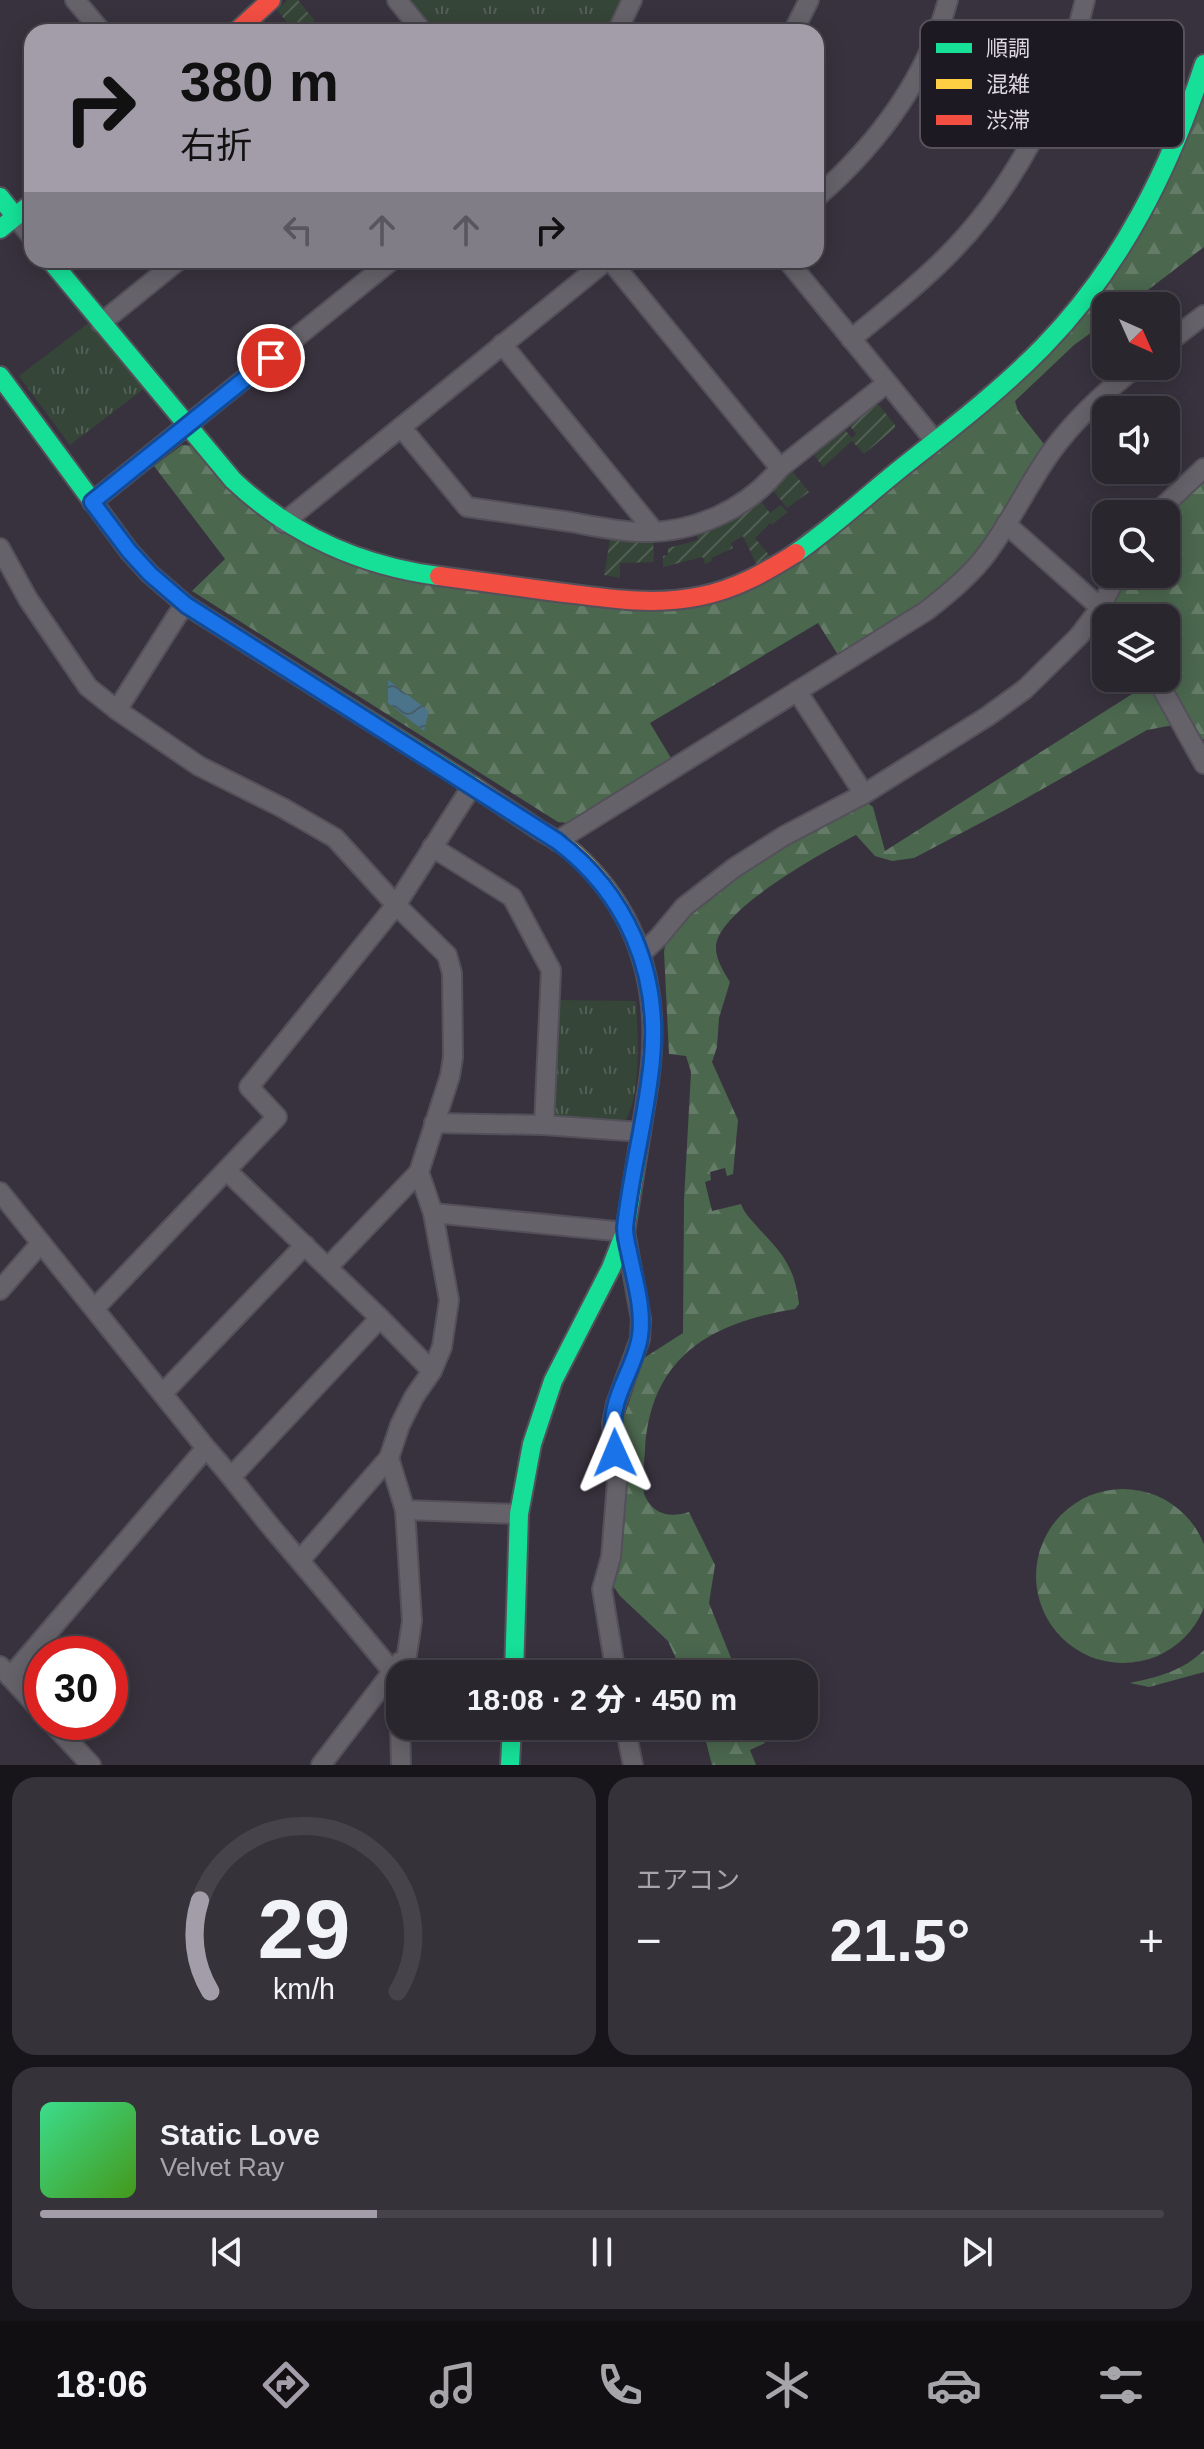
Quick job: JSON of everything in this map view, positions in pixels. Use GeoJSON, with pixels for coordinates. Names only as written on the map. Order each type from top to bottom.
{"type":"FeatureCollection","features":[{"type":"Feature","properties":{"kind":"street"},"geometry":{"type":"LineString","coordinates":[[75,0],[95,24]]}},
{"type":"Feature","properties":{"kind":"street"},"geometry":{"type":"LineString","coordinates":[[245,24],[271,0]]}},
{"type":"Feature","properties":{"kind":"street"},"geometry":{"type":"LineString","coordinates":[[397,0],[416,24]]}},
{"type":"Feature","properties":{"kind":"street"},"geometry":{"type":"LineString","coordinates":[[621,24],[632,0]]}},
{"type":"Feature","properties":{"kind":"street"},"geometry":{"type":"LineString","coordinates":[[797,24],[809,0]]}},
{"type":"Feature","properties":{"kind":"street"},"geometry":{"type":"LineString","coordinates":[[941,20],[948,0]]}},
{"type":"Feature","properties":{"kind":"street"},"geometry":{"type":"LineString","coordinates":[[1079,20],[1085,0]]}},
{"type":"Feature","properties":{"kind":"street"},"geometry":{"type":"LineString","coordinates":[[1184,123],[1204,64]]}},
{"type":"Feature","properties":{"kind":"street"},"geometry":{"type":"LineString","coordinates":[[824,191],[855,163],[897,111],[920,70]]}},
{"type":"Feature","properties":{"kind":"street"},"geometry":{"type":"LineString","coordinates":[[851,339],[947,257],[1003,187],[1027,148]]}},
{"type":"Feature","properties":{"kind":"street"},"geometry":{"type":"LineString","coordinates":[[56,268],[187,427],[248,495],[283,523],[346,553],[414,573],[609,600],[668,601],[740,585],[777,567],[1011,378],[1090,293],[1137,224],[1175,148]]}},
{"type":"Feature","properties":{"kind":"street"},"geometry":{"type":"LineString","coordinates":[[0,197],[24,227]]}},
{"type":"Feature","properties":{"kind":"street"},"geometry":{"type":"LineString","coordinates":[[0,229],[24,209]]}},
{"type":"Feature","properties":{"kind":"street"},"geometry":{"type":"LineString","coordinates":[[101,323],[169,268]]}},
{"type":"Feature","properties":{"kind":"street"},"geometry":{"type":"LineString","coordinates":[[92,502],[382,268]]}},
{"type":"Feature","properties":{"kind":"street"},"geometry":{"type":"LineString","coordinates":[[283,523],[598,268]]}},
{"type":"Feature","properties":{"kind":"street"},"geometry":{"type":"LineString","coordinates":[[615,268],[780,468]]}},
{"type":"Feature","properties":{"kind":"street"},"geometry":{"type":"LineString","coordinates":[[793,268],[935,441]]}},
{"type":"Feature","properties":{"kind":"street"},"geometry":{"type":"LineString","coordinates":[[1180,333],[1204,315]]}},
{"type":"Feature","properties":{"kind":"street"},"geometry":{"type":"LineString","coordinates":[[502,344],[654,531]]}},
{"type":"Feature","properties":{"kind":"street"},"geometry":{"type":"LineString","coordinates":[[0,376],[129,551],[150,574],[186,605],[472,786],[583,861],[616,901],[642,953],[650,993],[652,1059],[625,1232],[619,1251],[553,1381],[532,1444],[519,1514],[514,1660]]}},
{"type":"Feature","properties":{"kind":"street"},"geometry":{"type":"LineString","coordinates":[[557,841],[936,603],[956,587],[981,560],[1050,453],[1073,424],[1120,380]]}},
{"type":"Feature","properties":{"kind":"street"},"geometry":{"type":"LineString","coordinates":[[401,427],[467,507],[638,532],[654,531],[709,520],[737,506],[766,486],[780,468],[887,383]]}},
{"type":"Feature","properties":{"kind":"street"},"geometry":{"type":"LineString","coordinates":[[1170,500],[1204,468]]}},
{"type":"Feature","properties":{"kind":"street"},"geometry":{"type":"LineString","coordinates":[[1006,524],[1096,604]]}},
{"type":"Feature","properties":{"kind":"street"},"geometry":{"type":"LineString","coordinates":[[0,548],[28,599],[88,687],[199,766],[335,838],[447,955],[452,973],[453,1057],[450,1076],[419,1172],[328,1267]]}},
{"type":"Feature","properties":{"kind":"street"},"geometry":{"type":"LineString","coordinates":[[117,710],[186,605]]}},
{"type":"Feature","properties":{"kind":"street"},"geometry":{"type":"LineString","coordinates":[[642,953],[684,907],[734,868],[784,836],[864,794],[988,716],[1025,689],[1092,625]]}},
{"type":"Feature","properties":{"kind":"street"},"geometry":{"type":"LineString","coordinates":[[797,691],[864,794]]}},
{"type":"Feature","properties":{"kind":"street"},"geometry":{"type":"LineString","coordinates":[[1164,692],[1204,764]]}},
{"type":"Feature","properties":{"kind":"street"},"geometry":{"type":"LineString","coordinates":[[95,1308],[277,1117],[249,1087],[396,905],[472,786]]}},
{"type":"Feature","properties":{"kind":"street"},"geometry":{"type":"LineString","coordinates":[[432,847],[512,897],[551,970],[544,1125]]}},
{"type":"Feature","properties":{"kind":"street"},"geometry":{"type":"LineString","coordinates":[[434,1123],[544,1125],[641,1132]]}},
{"type":"Feature","properties":{"kind":"street"},"geometry":{"type":"LineString","coordinates":[[227,1171],[432,1371]]}},
{"type":"Feature","properties":{"kind":"street"},"geometry":{"type":"LineString","coordinates":[[301,1559],[389,1458],[400,1425],[432,1371],[442,1347],[449,1300],[433,1213],[419,1172]]}},
{"type":"Feature","properties":{"kind":"street"},"geometry":{"type":"LineString","coordinates":[[0,1192],[277,1534],[387,1660]]}},
{"type":"Feature","properties":{"kind":"street"},"geometry":{"type":"LineString","coordinates":[[433,1213],[625,1232]]}},
{"type":"Feature","properties":{"kind":"street"},"geometry":{"type":"LineString","coordinates":[[614,1660],[602,1589],[611,1557],[617,1483],[612,1423],[640,1339],[641,1319],[625,1232]]}},
{"type":"Feature","properties":{"kind":"street"},"geometry":{"type":"LineString","coordinates":[[0,1290],[41,1243]]}},
{"type":"Feature","properties":{"kind":"street"},"geometry":{"type":"LineString","coordinates":[[163,1393],[305,1245]]}},
{"type":"Feature","properties":{"kind":"street"},"geometry":{"type":"LineString","coordinates":[[232,1476],[380,1318]]}},
{"type":"Feature","properties":{"kind":"street"},"geometry":{"type":"LineString","coordinates":[[24,1692],[5,1671],[206,1448]]}},
{"type":"Feature","properties":{"kind":"street"},"geometry":{"type":"LineString","coordinates":[[389,1458],[405,1510],[412,1621],[403,1660]]}},
{"type":"Feature","properties":{"kind":"street"},"geometry":{"type":"LineString","coordinates":[[405,1510],[519,1514]]}},
{"type":"Feature","properties":{"kind":"street"},"geometry":{"type":"LineString","coordinates":[[321,1765],[386,1687]]}},
{"type":"Feature","properties":{"kind":"street"},"geometry":{"type":"LineString","coordinates":[[68,1740],[91,1765]]}},
{"type":"Feature","properties":{"kind":"street"},"geometry":{"type":"LineString","coordinates":[[400,1740],[401,1765]]}},
{"type":"Feature","properties":{"kind":"street"},"geometry":{"type":"LineString","coordinates":[[510,1765],[511,1740]]}},
{"type":"Feature","properties":{"kind":"street"},"geometry":{"type":"LineString","coordinates":[[628,1740],[633,1765]]}},
{"type":"Feature","properties":{"kind":"green space"},"geometry":{"type":"Polygon","coordinates":[[[287,0],[298,0],[315,21],[311,24],[288,24],[277,10],[287,0]]]}},
{"type":"Feature","properties":{"kind":"green space"},"geometry":{"type":"Polygon","coordinates":[[[411,0],[623,0],[610,24],[430,24],[411,0]]]}},
{"type":"Feature","properties":{"kind":"green space"},"geometry":{"type":"Polygon","coordinates":[[[1204,91],[1204,247],[1145,292],[1092,292],[1092,332],[1015,401],[1018,411],[1044,444],[1001,517],[972,558],[925,600],[838,655],[818,623],[650,723],[671,758],[568,823],[558,822],[192,591],[225,559],[154,466],[182,445],[195,446],[338,557],[713,602],[1060,340],[1171,148],[1184,148],[1184,126],[1204,91]]]}},
{"type":"Feature","properties":{"kind":"green space"},"geometry":{"type":"Polygon","coordinates":[[[90,322],[145,388],[70,445],[19,376],[90,322]]]}},
{"type":"Feature","properties":{"kind":"green space"},"geometry":{"type":"Polygon","coordinates":[[[876,405],[895,428],[864,454],[852,441],[823,467],[814,455],[845,430],[852,438],[856,434],[850,426],[876,405]]]}},
{"type":"Feature","properties":{"kind":"green space"},"geometry":{"type":"Polygon","coordinates":[[[793,472],[809,492],[787,508],[772,489],[793,472]]]}},
{"type":"Feature","properties":{"kind":"green space"},"geometry":{"type":"Polygon","coordinates":[[[1204,479],[1204,739],[1199,743],[1173,692],[1180,692],[1180,604],[1112,604],[1120,588],[1180,588],[1180,502],[1204,479]]]}},
{"type":"Feature","properties":{"kind":"green space"},"geometry":{"type":"Polygon","coordinates":[[[759,499],[770,513],[781,505],[787,512],[755,538],[774,561],[759,570],[743,536],[731,543],[733,548],[705,564],[703,557],[663,567],[663,556],[668,555],[668,548],[698,540],[696,530],[759,499]]]}},
{"type":"Feature","properties":{"kind":"green space"},"geometry":{"type":"Polygon","coordinates":[[[611,534],[653,537],[654,562],[620,563],[620,578],[604,575],[611,534]]]}},
{"type":"Feature","properties":{"kind":"green space"},"geometry":{"type":"Polygon","coordinates":[[[1135,692],[1156,692],[1174,725],[1147,730],[914,858],[892,861],[875,856],[856,835],[774,884],[733,917],[720,933],[716,952],[730,982],[719,1018],[717,1047],[712,1062],[738,1120],[733,1174],[727,1176],[725,1168],[710,1172],[711,1180],[705,1182],[712,1211],[741,1204],[782,1255],[795,1281],[799,1304],[795,1309],[736,1324],[711,1336],[690,1350],[672,1369],[658,1392],[649,1419],[644,1494],[652,1507],[662,1513],[675,1515],[689,1512],[715,1565],[709,1603],[731,1658],[677,1660],[668,1641],[620,1596],[611,1583],[625,1497],[623,1420],[644,1358],[683,1333],[684,1200],[691,1072],[686,1056],[669,1054],[665,946],[701,903],[738,875],[866,802],[873,807],[885,851],[1135,692]]]}},
{"type":"Feature","properties":{"kind":"green space"},"geometry":{"type":"Polygon","coordinates":[[[556,1000],[636,1001],[636,1083],[629,1113],[623,1123],[559,1120],[552,1114],[556,1000]]]}},
{"type":"Feature","properties":{"kind":"green space"},"geometry":{"type":"Polygon","coordinates":[[[1123,1489],[1156,1495],[1185,1514],[1204,1543],[1204,1609],[1185,1638],[1156,1657],[1123,1663],[1090,1657],[1061,1638],[1042,1609],[1036,1576],[1042,1543],[1061,1514],[1090,1495],[1123,1489]]]}},
{"type":"Feature","properties":{"kind":"green space"},"geometry":{"type":"Polygon","coordinates":[[[1204,1650],[1204,1672],[1149,1687],[1130,1683],[1179,1668],[1204,1650]]]}},
{"type":"Feature","properties":{"kind":"green space"},"geometry":{"type":"Polygon","coordinates":[[[706,1740],[763,1740],[765,1743],[750,1750],[756,1765],[712,1765],[706,1740]]]}},
{"type":"Feature","properties":{"kind":"water"},"geometry":{"type":"Polygon","coordinates":[[[388,680],[429,711],[424,731],[388,703],[388,680]]]}},
{"type":"Feature","properties":{"kind":"traffic: fast"},"geometry":{"type":"LineString","coordinates":[[1184,120],[1204,64]]}},
{"type":"Feature","properties":{"kind":"traffic: fast"},"geometry":{"type":"LineString","coordinates":[[796,553],[991,395],[1043,347],[1071,316],[1119,250],[1159,179],[1172,148]]}},
{"type":"Feature","properties":{"kind":"traffic: fast"},"geometry":{"type":"LineString","coordinates":[[0,197],[15,216]]}},
{"type":"Feature","properties":{"kind":"traffic: fast"},"geometry":{"type":"LineString","coordinates":[[0,229],[24,210]]}},
{"type":"Feature","properties":{"kind":"traffic: fast"},"geometry":{"type":"LineString","coordinates":[[57,268],[233,480],[255,499],[278,516],[328,544],[382,564],[439,576]]}},
{"type":"Feature","properties":{"kind":"traffic: fast"},"geometry":{"type":"LineString","coordinates":[[0,376],[129,551],[150,574],[186,605],[473,786]]}},
{"type":"Feature","properties":{"kind":"traffic: fast"},"geometry":{"type":"LineString","coordinates":[[514,1660],[519,1514],[532,1444],[553,1381],[611,1268],[625,1232],[648,1088]]}},
{"type":"Feature","properties":{"kind":"traffic: fast"},"geometry":{"type":"LineString","coordinates":[[510,1765],[511,1740]]}},
{"type":"Feature","properties":{"kind":"traffic: slow"},"geometry":{"type":"LineString","coordinates":[[473,786],[571,850],[599,878],[617,904],[643,961],[649,991],[652,1055],[648,1088]]}},
{"type":"Feature","properties":{"kind":"traffic: jam"},"geometry":{"type":"LineString","coordinates":[[245,24],[271,0]]}},
{"type":"Feature","properties":{"kind":"traffic: jam"},"geometry":{"type":"LineString","coordinates":[[439,576],[606,598],[663,601],[726,589],[796,553]]}},
{"type":"Feature","properties":{"kind":"route"},"geometry":{"type":"LineString","coordinates":[[271,358],[92,502],[129,551],[186,605],[557,841],[583,861],[616,901],[642,953],[653,1027],[652,1059],[625,1232],[641,1319],[640,1339],[616,1404],[612,1423],[615,1453]]}}]}
